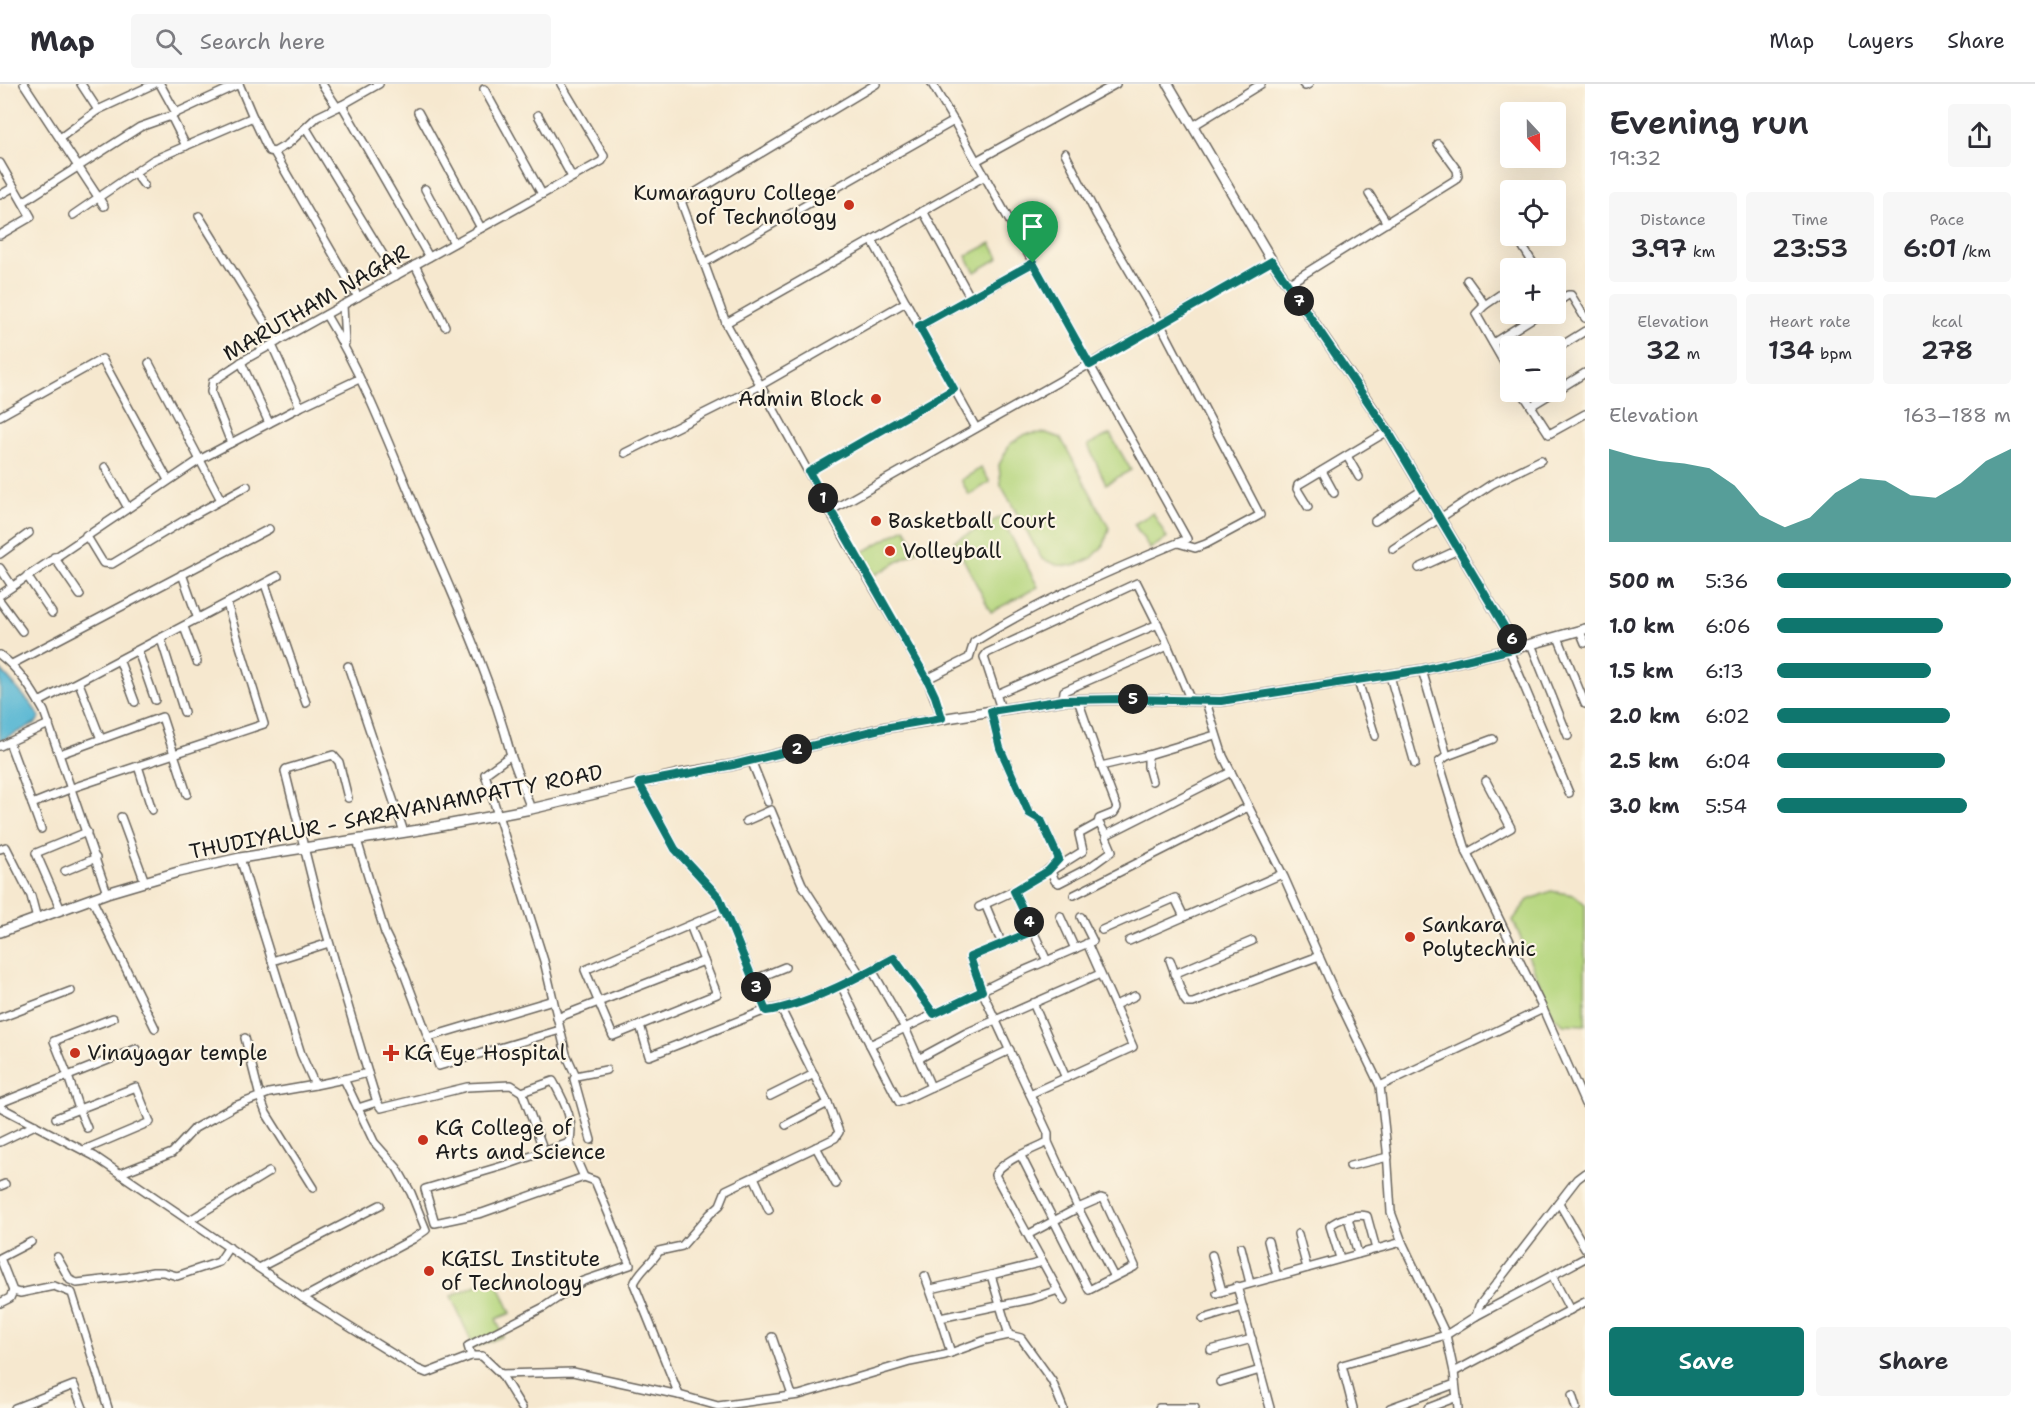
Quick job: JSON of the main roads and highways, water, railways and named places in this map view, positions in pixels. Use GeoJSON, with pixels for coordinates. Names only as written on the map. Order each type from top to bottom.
{"type":"FeatureCollection","features":[{"type":"Feature","properties":{"kind":"main road"},"geometry":{"type":"LineString","coordinates":[[1168,84],[1272,261],[1388,431],[1424,489],[1460,549],[1513,649]]}},
{"type":"Feature","properties":{"kind":"main road","name":"THUDIYALUR - SARAVANAMPATTY ROAD"},"geometry":{"type":"LineString","coordinates":[[0,932],[107,893],[178,872],[240,858],[531,809],[884,728],[1063,700],[1123,699],[1206,702],[1358,681],[1422,670],[1582,630]]}},
{"type":"Feature","properties":{"kind":"water"},"geometry":{"type":"Polygon","coordinates":[[[0,669],[40,717],[36,723],[0,741],[0,669]]]}},
{"type":"Feature","properties":{"kind":"place","name":"Kumaraguru College of Technology"},"geometry":{"type":"Point","coordinates":[849,205]}},
{"type":"Feature","properties":{"kind":"place","name":"Admin Block"},"geometry":{"type":"Point","coordinates":[876,399]}},
{"type":"Feature","properties":{"kind":"place","name":"Basketball Court"},"geometry":{"type":"Point","coordinates":[876,521]}},
{"type":"Feature","properties":{"kind":"place","name":"Volleyball"},"geometry":{"type":"Point","coordinates":[890,551]}},
{"type":"Feature","properties":{"kind":"place","name":"Sankara Polytechnic"},"geometry":{"type":"Point","coordinates":[1410,937]}},
{"type":"Feature","properties":{"kind":"place","name":"Vinayagar temple"},"geometry":{"type":"Point","coordinates":[75,1053]}},
{"type":"Feature","properties":{"kind":"place","name":"KG Eye Hospital"},"geometry":{"type":"Point","coordinates":[391,1053]}},
{"type":"Feature","properties":{"kind":"place","name":"KG College of Arts and Science"},"geometry":{"type":"Point","coordinates":[423,1140]}},
{"type":"Feature","properties":{"kind":"place","name":"KGISL Institute of Technology"},"geometry":{"type":"Point","coordinates":[429,1271]}}]}
